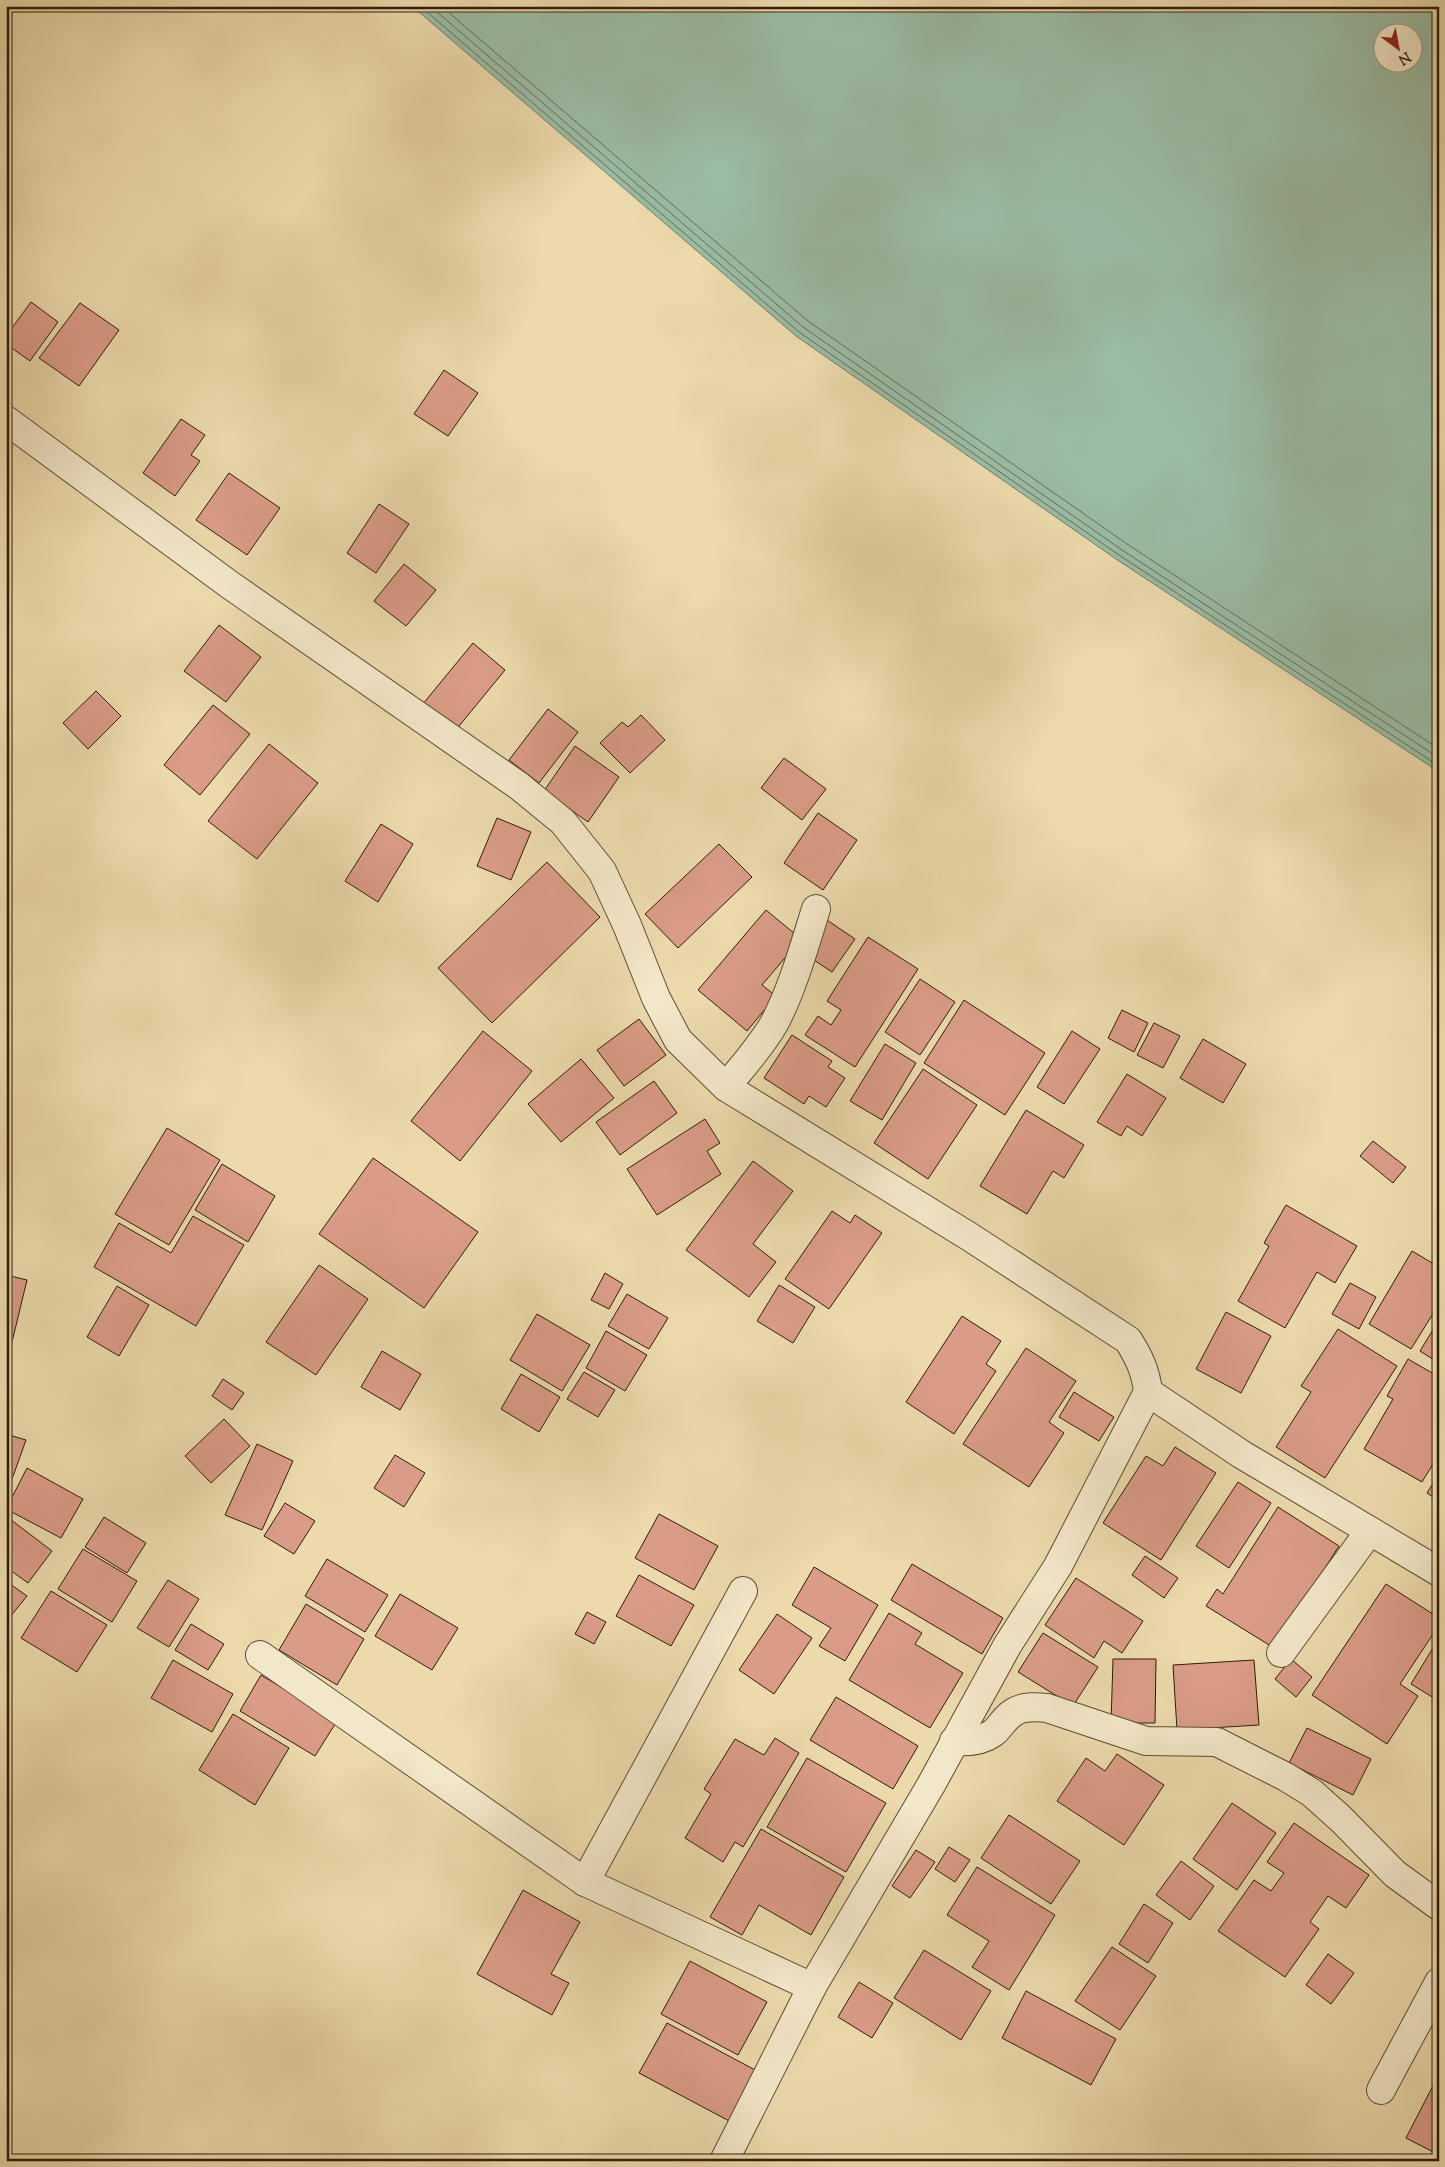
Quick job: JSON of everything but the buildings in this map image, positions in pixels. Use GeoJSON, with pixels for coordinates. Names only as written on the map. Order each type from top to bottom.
{"type":"FeatureCollection","features":[{"type":"Feature","properties":{"kind":"street"},"geometry":{"type":"LineString","coordinates":[[6,420],[230,585],[488,764],[563,822],[602,871],[627,925],[656,998],[678,1040],[726,1087],[970,1237],[1128,1340],[1138,1356],[1146,1375],[1148,1392],[1058,1566],[1007,1646],[931,1785],[812,1986],[724,2161]]}},
{"type":"Feature","properties":{"kind":"street"},"geometry":{"type":"LineString","coordinates":[[726,1087],[756,1050],[774,1022],[791,984],[816,910]]}},
{"type":"Feature","properties":{"kind":"street"},"geometry":{"type":"LineString","coordinates":[[1148,1392],[1241,1454],[1439,1572]]}},
{"type":"Feature","properties":{"kind":"street"},"geometry":{"type":"LineString","coordinates":[[1281,1653],[1291,1642],[1369,1532]]}},
{"type":"Feature","properties":{"kind":"street"},"geometry":{"type":"LineString","coordinates":[[585,1882],[742,1591]]}},
{"type":"Feature","properties":{"kind":"street"},"geometry":{"type":"LineString","coordinates":[[260,1654],[585,1882],[812,1986]]}},
{"type":"Feature","properties":{"kind":"street"},"geometry":{"type":"LineString","coordinates":[[954,1741],[980,1739],[993,1733],[1006,1718],[1016,1711],[1033,1707],[1047,1708],[1146,1741],[1217,1742],[1286,1777],[1312,1793],[1341,1819],[1395,1874],[1439,1906]]}},
{"type":"Feature","properties":{"kind":"street"},"geometry":{"type":"LineString","coordinates":[[1381,2090],[1439,1982]]}},
{"type":"Feature","properties":{"kind":"water"},"geometry":{"type":"Polygon","coordinates":[[[412,6],[1439,6],[1439,772],[1116,559],[796,336],[412,6]]]}}]}
